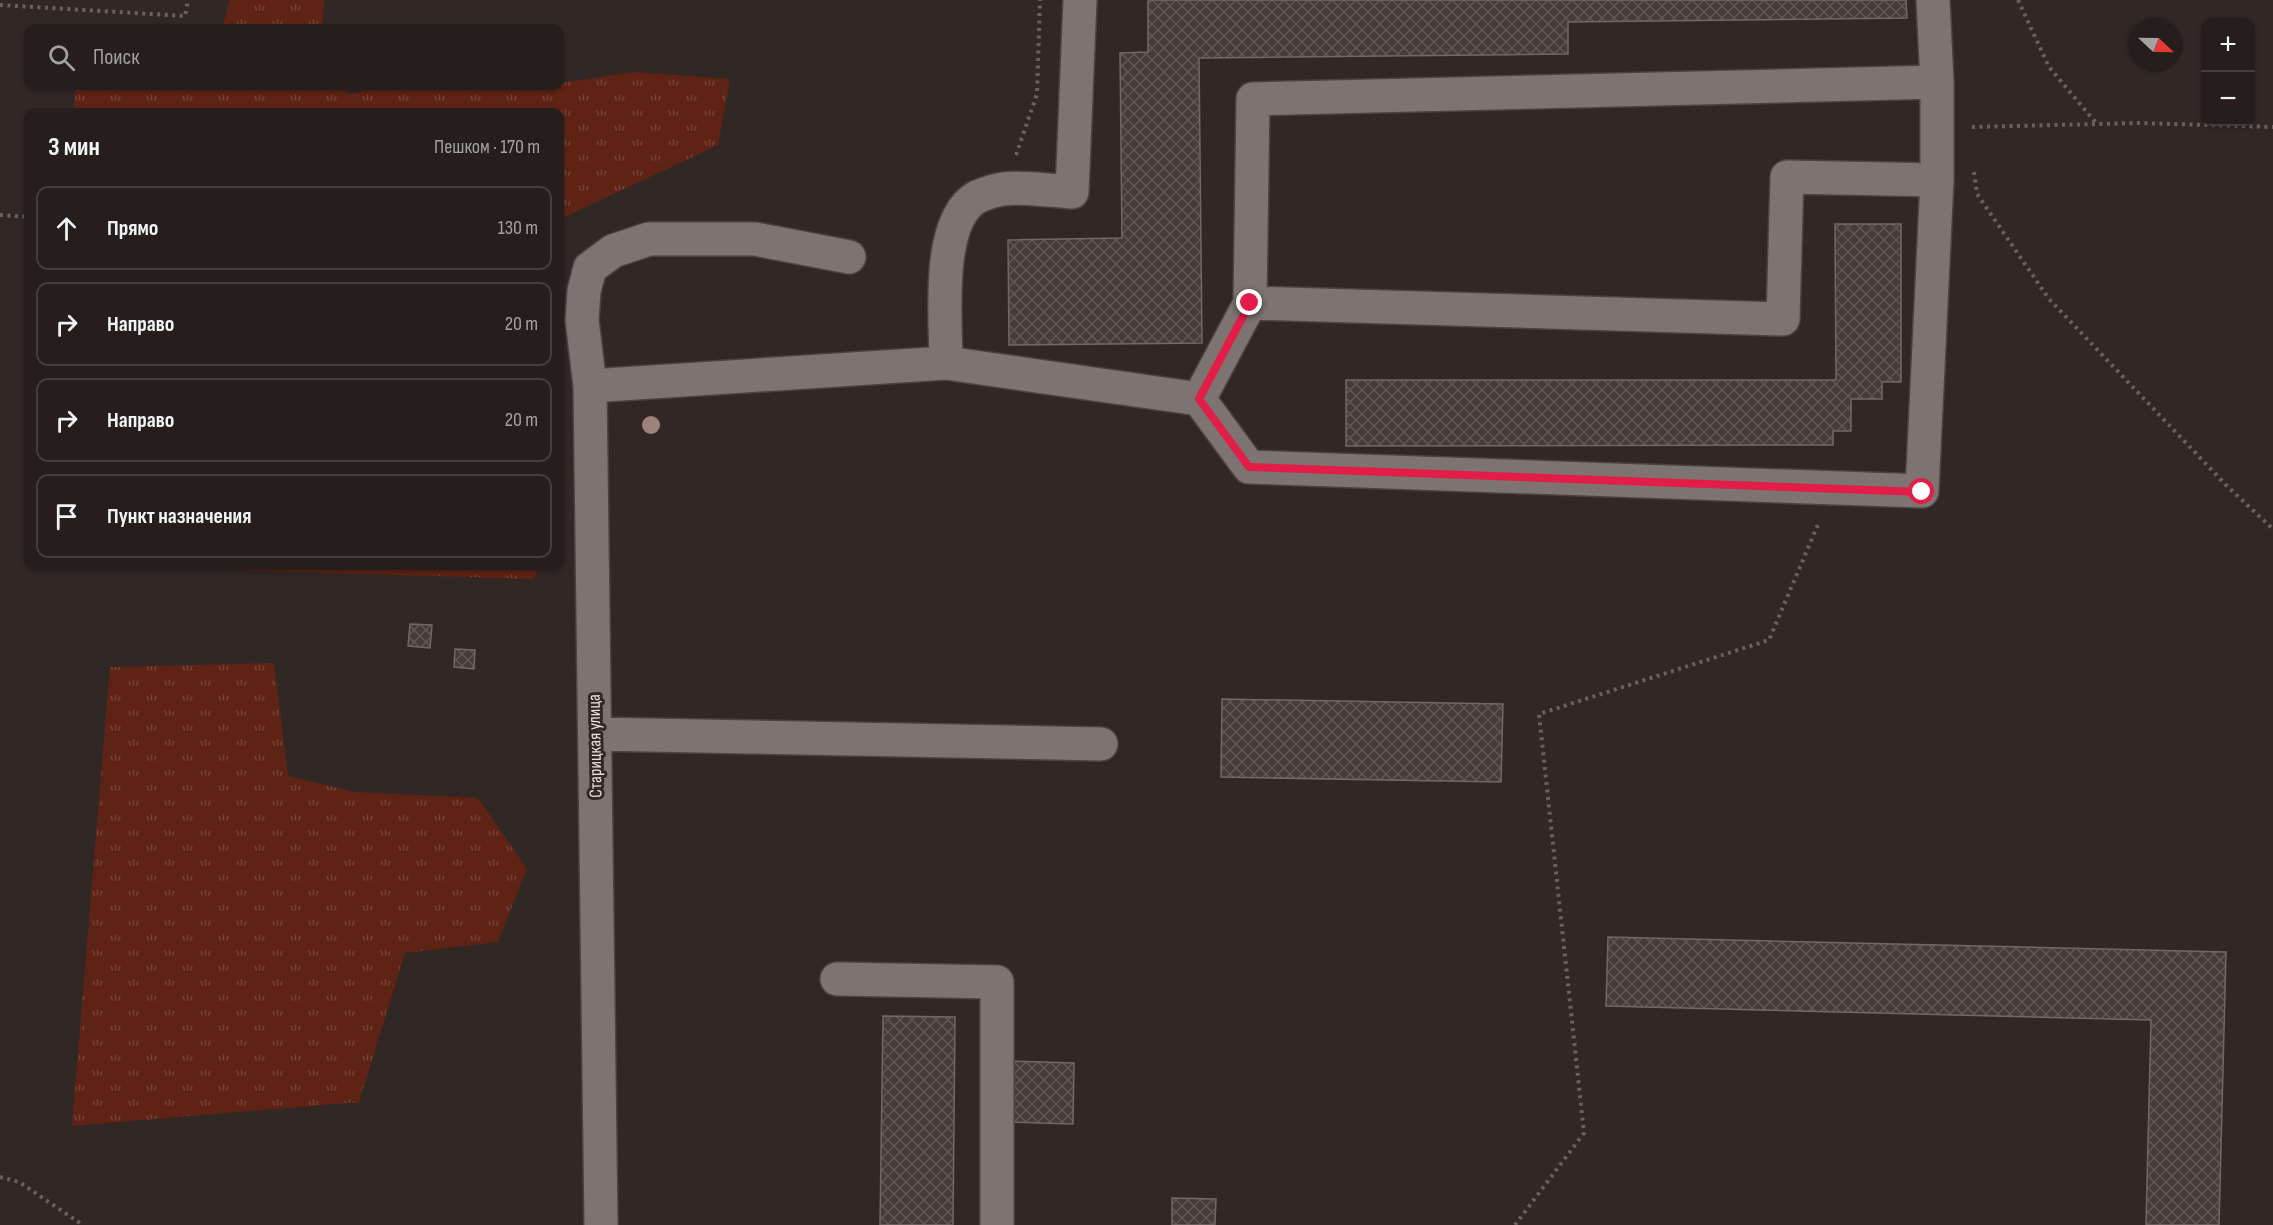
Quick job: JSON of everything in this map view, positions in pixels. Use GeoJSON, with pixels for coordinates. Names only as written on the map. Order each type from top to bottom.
{"type":"FeatureCollection","features":[{"type":"Feature","properties":{"kind":"street"},"geometry":{"type":"LineString","coordinates":[[946,363],[948,252],[954,227],[963,211],[976,198],[1004,189],[1072,192],[1080,0]]}},
{"type":"Feature","properties":{"kind":"street"},"geometry":{"type":"LineString","coordinates":[[590,386],[946,363],[1199,399],[1249,467],[1922,492],[1937,180],[1937,82],[1933,0]]}},
{"type":"Feature","properties":{"kind":"street"},"geometry":{"type":"LineString","coordinates":[[1199,399],[1250,303],[1253,99],[1937,82]]}},
{"type":"Feature","properties":{"kind":"street"},"geometry":{"type":"LineString","coordinates":[[1250,303],[1783,319],[1787,177],[1937,180]]}},
{"type":"Feature","properties":{"kind":"street","name":"Старицкая улица"},"geometry":{"type":"LineString","coordinates":[[601,1225],[590,386],[582,320],[584,291],[590,268],[613,251],[649,239],[754,239],[849,257]]}},
{"type":"Feature","properties":{"kind":"street"},"geometry":{"type":"LineString","coordinates":[[595,734],[1101,744]]}},
{"type":"Feature","properties":{"kind":"street"},"geometry":{"type":"LineString","coordinates":[[837,979],[997,982],[997,1225]]}},
{"type":"Feature","properties":{"kind":"path"},"geometry":{"type":"LineString","coordinates":[[0,5],[185,16],[189,0]]}},
{"type":"Feature","properties":{"kind":"path"},"geometry":{"type":"LineString","coordinates":[[1004,189],[1037,94],[1040,0]]}},
{"type":"Feature","properties":{"kind":"path"},"geometry":{"type":"LineString","coordinates":[[2018,0],[2049,68],[2096,124]]}},
{"type":"Feature","properties":{"kind":"path"},"geometry":{"type":"LineString","coordinates":[[1968,127],[2139,123],[2273,127]]}},
{"type":"Feature","properties":{"kind":"path"},"geometry":{"type":"LineString","coordinates":[[1972,161],[1977,194],[2049,299],[2227,486],[2273,529]]}},
{"type":"Feature","properties":{"kind":"path"},"geometry":{"type":"LineString","coordinates":[[0,215],[24,218]]}},
{"type":"Feature","properties":{"kind":"path"},"geometry":{"type":"LineString","coordinates":[[1515,1225],[1584,1133],[1539,714],[1769,640],[1834,488]]}},
{"type":"Feature","properties":{"kind":"path"},"geometry":{"type":"LineString","coordinates":[[0,1177],[19,1182],[83,1225]]}},
{"type":"Feature","properties":{"kind":"green space"},"geometry":{"type":"Polygon","coordinates":[[[230,0],[324,0],[322,24],[223,24],[230,0]]]}},
{"type":"Feature","properties":{"kind":"green space"},"geometry":{"type":"Polygon","coordinates":[[[635,72],[730,79],[718,145],[564,217],[564,108],[74,108],[75,90],[344,90],[349,94],[368,90],[564,90],[564,82],[635,72]]]}},
{"type":"Feature","properties":{"kind":"green space"},"geometry":{"type":"Polygon","coordinates":[[[225,570],[537,570],[534,579],[225,570]]]}},
{"type":"Feature","properties":{"kind":"green space"},"geometry":{"type":"Polygon","coordinates":[[[274,663],[288,776],[355,792],[478,798],[527,869],[498,942],[405,953],[359,1102],[72,1126],[110,667],[274,663]]]}},
{"type":"Feature","properties":{"kind":"building"},"geometry":{"type":"Polygon","coordinates":[[[1148,0],[1906,0],[1907,18],[1568,22],[1568,54],[1199,58],[1202,343],[1009,345],[1008,240],[1122,238],[1120,53],[1148,52],[1148,0]]]}},
{"type":"Feature","properties":{"kind":"building"},"geometry":{"type":"Polygon","coordinates":[[[1835,224],[1901,224],[1901,382],[1882,382],[1882,399],[1851,399],[1851,431],[1833,431],[1833,445],[1346,446],[1346,380],[1836,380],[1835,224]]]}},
{"type":"Feature","properties":{"kind":"building"},"geometry":{"type":"Polygon","coordinates":[[[410,624],[432,625],[430,648],[408,646],[410,624]]]}},
{"type":"Feature","properties":{"kind":"building"},"geometry":{"type":"Polygon","coordinates":[[[455,649],[475,650],[474,669],[454,667],[455,649]]]}},
{"type":"Feature","properties":{"kind":"building"},"geometry":{"type":"Polygon","coordinates":[[[1222,699],[1503,704],[1501,782],[1221,777],[1222,699]]]}},
{"type":"Feature","properties":{"kind":"building"},"geometry":{"type":"Polygon","coordinates":[[[1608,937],[2226,952],[2219,1225],[2146,1225],[2151,1020],[1606,1006],[1608,937]]]}},
{"type":"Feature","properties":{"kind":"building"},"geometry":{"type":"Polygon","coordinates":[[[883,1016],[955,1017],[953,1225],[880,1225],[883,1016]]]}},
{"type":"Feature","properties":{"kind":"building"},"geometry":{"type":"Polygon","coordinates":[[[1011,1061],[1074,1063],[1073,1124],[1010,1122],[1011,1061]]]}},
{"type":"Feature","properties":{"kind":"building"},"geometry":{"type":"Polygon","coordinates":[[[1172,1198],[1216,1199],[1215,1225],[1172,1225],[1172,1198]]]}},
{"type":"Feature","properties":{"kind":"route"},"geometry":{"type":"LineString","coordinates":[[1250,303],[1199,399],[1249,467],[1922,492]]}}]}
